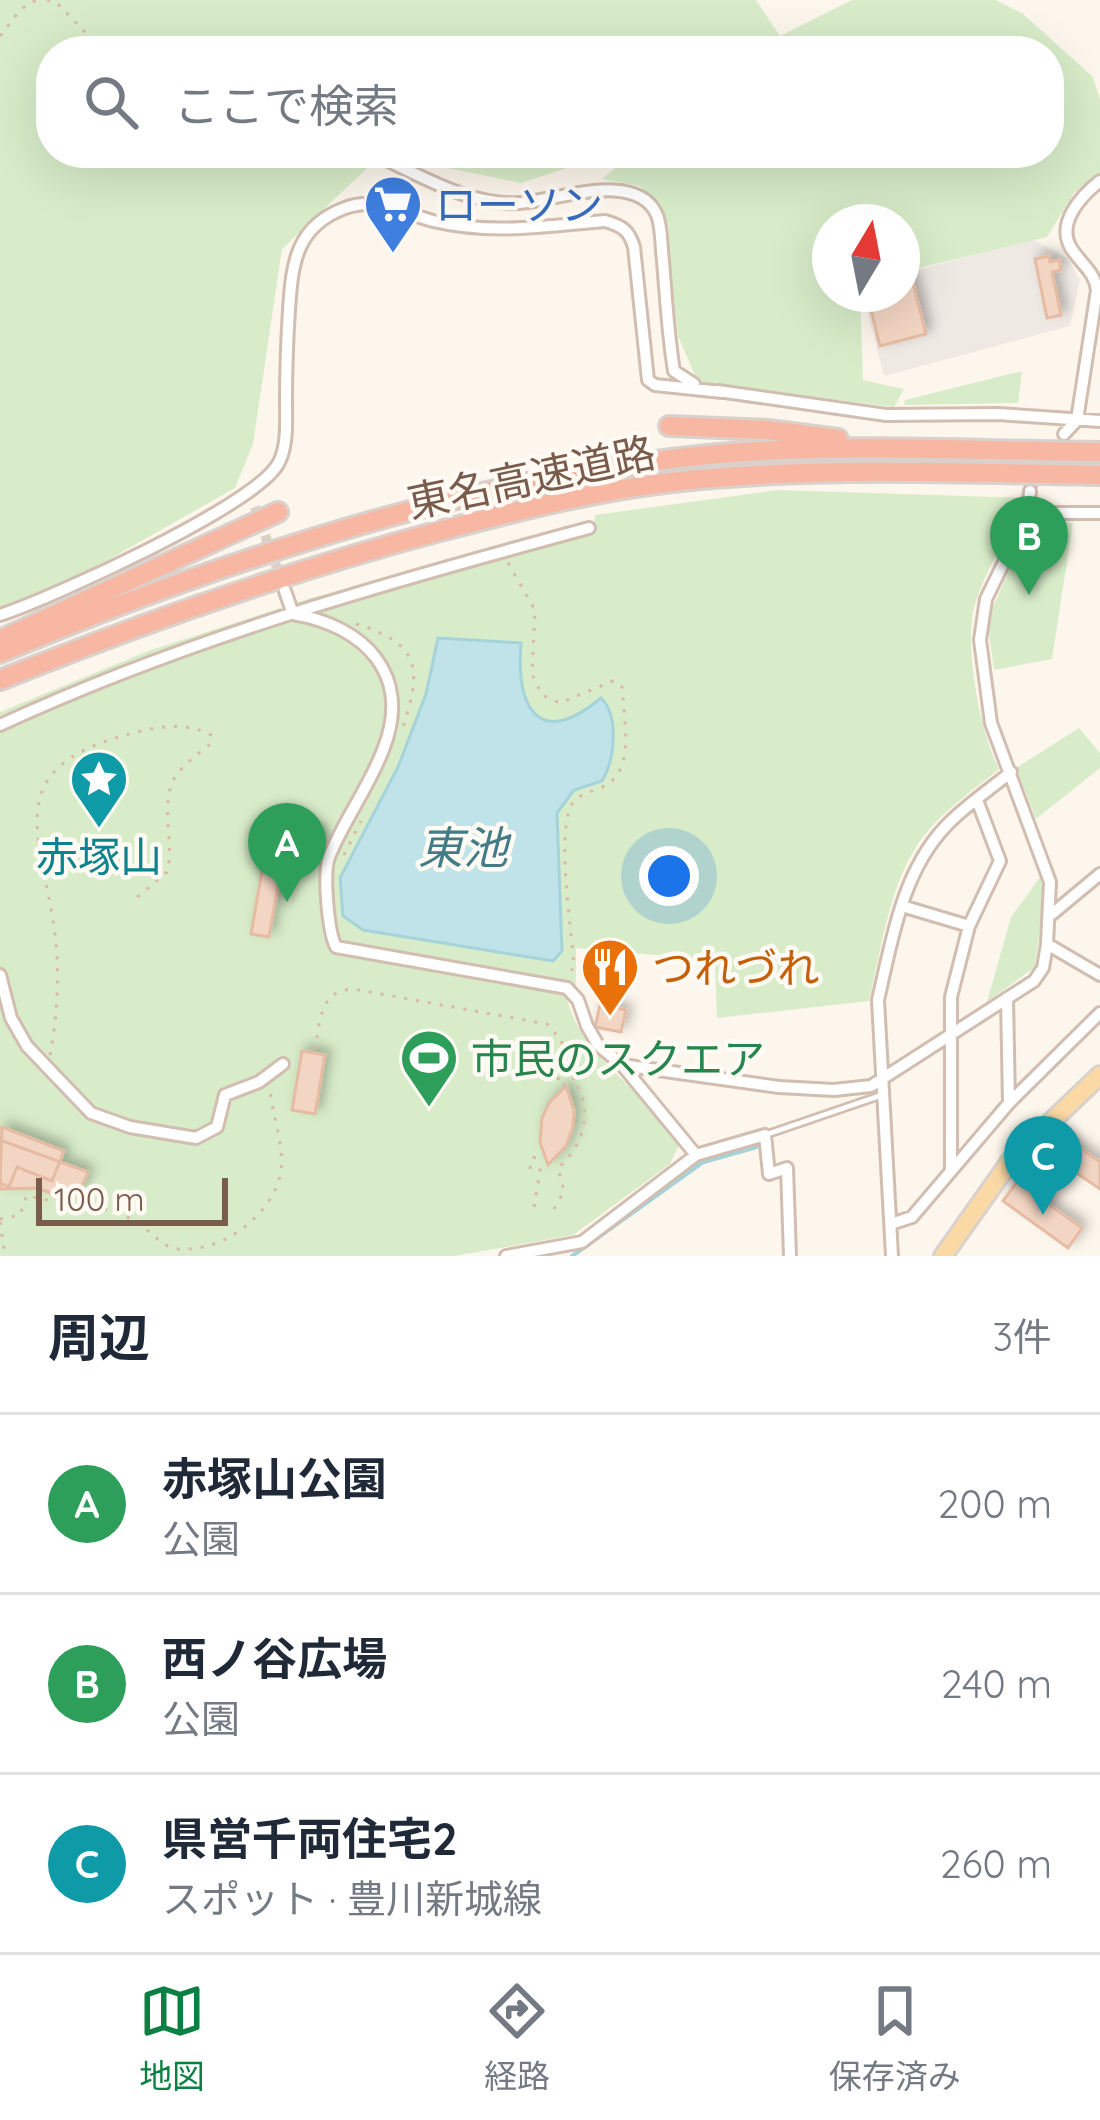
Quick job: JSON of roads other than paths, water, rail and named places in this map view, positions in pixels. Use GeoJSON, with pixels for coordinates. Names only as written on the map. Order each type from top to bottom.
{"type":"FeatureCollection","features":[{"type":"Feature","properties":{"kind":"highway"},"geometry":{"type":"LineString","coordinates":[[669,426],[768,430],[928,450]]}},
{"type":"Feature","properties":{"kind":"highway","name":"東名高速道路"},"geometry":{"type":"LineString","coordinates":[[0,653],[274,551],[382,519],[570,476],[718,454],[843,448],[1100,452]]}},
{"type":"Feature","properties":{"kind":"highway","name":"東名高速道路"},"geometry":{"type":"LineString","coordinates":[[0,680],[265,580],[492,517],[599,494],[666,483],[818,470],[1100,479]]}},
{"type":"Feature","properties":{"kind":"highway"},"geometry":{"type":"LineString","coordinates":[[0,640],[278,512]]}},
{"type":"Feature","properties":{"kind":"main road"},"geometry":{"type":"LineString","coordinates":[[944,1256],[1011,1160],[1100,1076]]}},
{"type":"Feature","properties":{"kind":"street"},"geometry":{"type":"LineString","coordinates":[[404,168],[467,196],[489,200],[528,202],[607,189],[638,196],[657,216],[674,371],[693,384],[722,392]]}},
{"type":"Feature","properties":{"kind":"street"},"geometry":{"type":"LineString","coordinates":[[1064,434],[1077,420],[1097,290],[1096,280],[1070,246],[1068,226],[1083,195],[1100,181]]}},
{"type":"Feature","properties":{"kind":"street"},"geometry":{"type":"LineString","coordinates":[[0,615],[80,585],[250,492],[277,468],[284,445],[293,258],[306,233],[320,220],[358,204],[391,206],[435,221],[494,230],[551,229],[605,221],[627,230],[634,247],[648,380],[655,385],[886,415],[998,414],[1100,422]]}},
{"type":"Feature","properties":{"kind":"street"},"geometry":{"type":"LineString","coordinates":[[622,1065],[779,1087],[871,1086],[1034,981],[1043,968],[1052,914],[1047,868],[991,722],[981,617],[1028,513],[1030,491]]}},
{"type":"Feature","properties":{"kind":"street"},"geometry":{"type":"LineString","coordinates":[[250,492],[255,507]]}},
{"type":"Feature","properties":{"kind":"street"},"geometry":{"type":"LineString","coordinates":[[1028,513],[1100,513]]}},
{"type":"Feature","properties":{"kind":"street"},"geometry":{"type":"LineString","coordinates":[[0,725],[86,686],[293,614],[589,528]]}},
{"type":"Feature","properties":{"kind":"street"},"geometry":{"type":"LineString","coordinates":[[285,591],[293,614]]}},
{"type":"Feature","properties":{"kind":"street"},"geometry":{"type":"LineString","coordinates":[[293,614],[317,618],[371,650],[386,673],[392,703],[385,747],[327,865],[330,933],[336,947],[567,988],[578,1000],[598,1045],[622,1065],[696,1155]]}},
{"type":"Feature","properties":{"kind":"street"},"geometry":{"type":"LineString","coordinates":[[892,1256],[878,1000],[902,906],[926,850],[948,824],[1011,772]]}},
{"type":"Feature","properties":{"kind":"street"},"geometry":{"type":"LineString","coordinates":[[951,1169],[951,997],[968,926],[1000,861],[977,800]]}},
{"type":"Feature","properties":{"kind":"street"},"geometry":{"type":"LineString","coordinates":[[1052,914],[1100,874]]}},
{"type":"Feature","properties":{"kind":"street"},"geometry":{"type":"LineString","coordinates":[[902,906],[968,926]]}},
{"type":"Feature","properties":{"kind":"street"},"geometry":{"type":"LineString","coordinates":[[1047,944],[1100,975]]}},
{"type":"Feature","properties":{"kind":"street"},"geometry":{"type":"LineString","coordinates":[[0,975],[11,1018],[26,1046],[91,1113],[130,1127],[196,1138],[217,1127],[225,1095],[283,1064]]}},
{"type":"Feature","properties":{"kind":"street"},"geometry":{"type":"LineString","coordinates":[[1007,998],[1009,1103]]}},
{"type":"Feature","properties":{"kind":"street"},"geometry":{"type":"LineString","coordinates":[[891,1224],[912,1217],[1009,1103],[1100,1013]]}},
{"type":"Feature","properties":{"kind":"street"},"geometry":{"type":"LineString","coordinates":[[506,1256],[582,1242],[696,1155],[765,1135],[769,1174],[787,1168],[790,1256]]}},
{"type":"Feature","properties":{"kind":"lane"},"geometry":{"type":"LineString","coordinates":[[765,1135],[884,1094]]}},
{"type":"Feature","properties":{"kind":"water","name":"東池"},"geometry":{"type":"Polygon","coordinates":[[[438,638],[521,643],[520,666],[528,703],[547,721],[579,713],[601,698],[611,715],[612,750],[602,781],[574,790],[557,813],[562,951],[553,961],[363,930],[343,916],[340,878],[398,767],[426,694],[438,638]]]}},
{"type":"Feature","properties":{"kind":"waterway"},"geometry":{"type":"LineString","coordinates":[[572,1256],[703,1162],[756,1147]]}},
{"type":"Feature","properties":{"kind":"tunnel"},"geometry":{"type":"LineString","coordinates":[[1030,491],[1064,434]]}},
{"type":"Feature","properties":{"kind":"tunnel"},"geometry":{"type":"LineString","coordinates":[[255,507],[282,582]]}},
{"type":"Feature","properties":{"kind":"place","name":"ローソン"},"geometry":{"type":"Point","coordinates":[393,255]}},
{"type":"Feature","properties":{"kind":"place","name":"西ノ谷広場"},"geometry":{"type":"Point","coordinates":[1029,595]}},
{"type":"Feature","properties":{"kind":"place","name":"赤塚山"},"geometry":{"type":"Point","coordinates":[99,830]}},
{"type":"Feature","properties":{"kind":"place","name":"赤塚山公園"},"geometry":{"type":"Point","coordinates":[287,902]}},
{"type":"Feature","properties":{"kind":"place","name":"つれづれ"},"geometry":{"type":"Point","coordinates":[610,1018]}},
{"type":"Feature","properties":{"kind":"place","name":"市民のスクエア"},"geometry":{"type":"Point","coordinates":[429,1109]}},
{"type":"Feature","properties":{"kind":"place","name":"県営千両住宅2"},"geometry":{"type":"Point","coordinates":[1043,1215]}}]}
